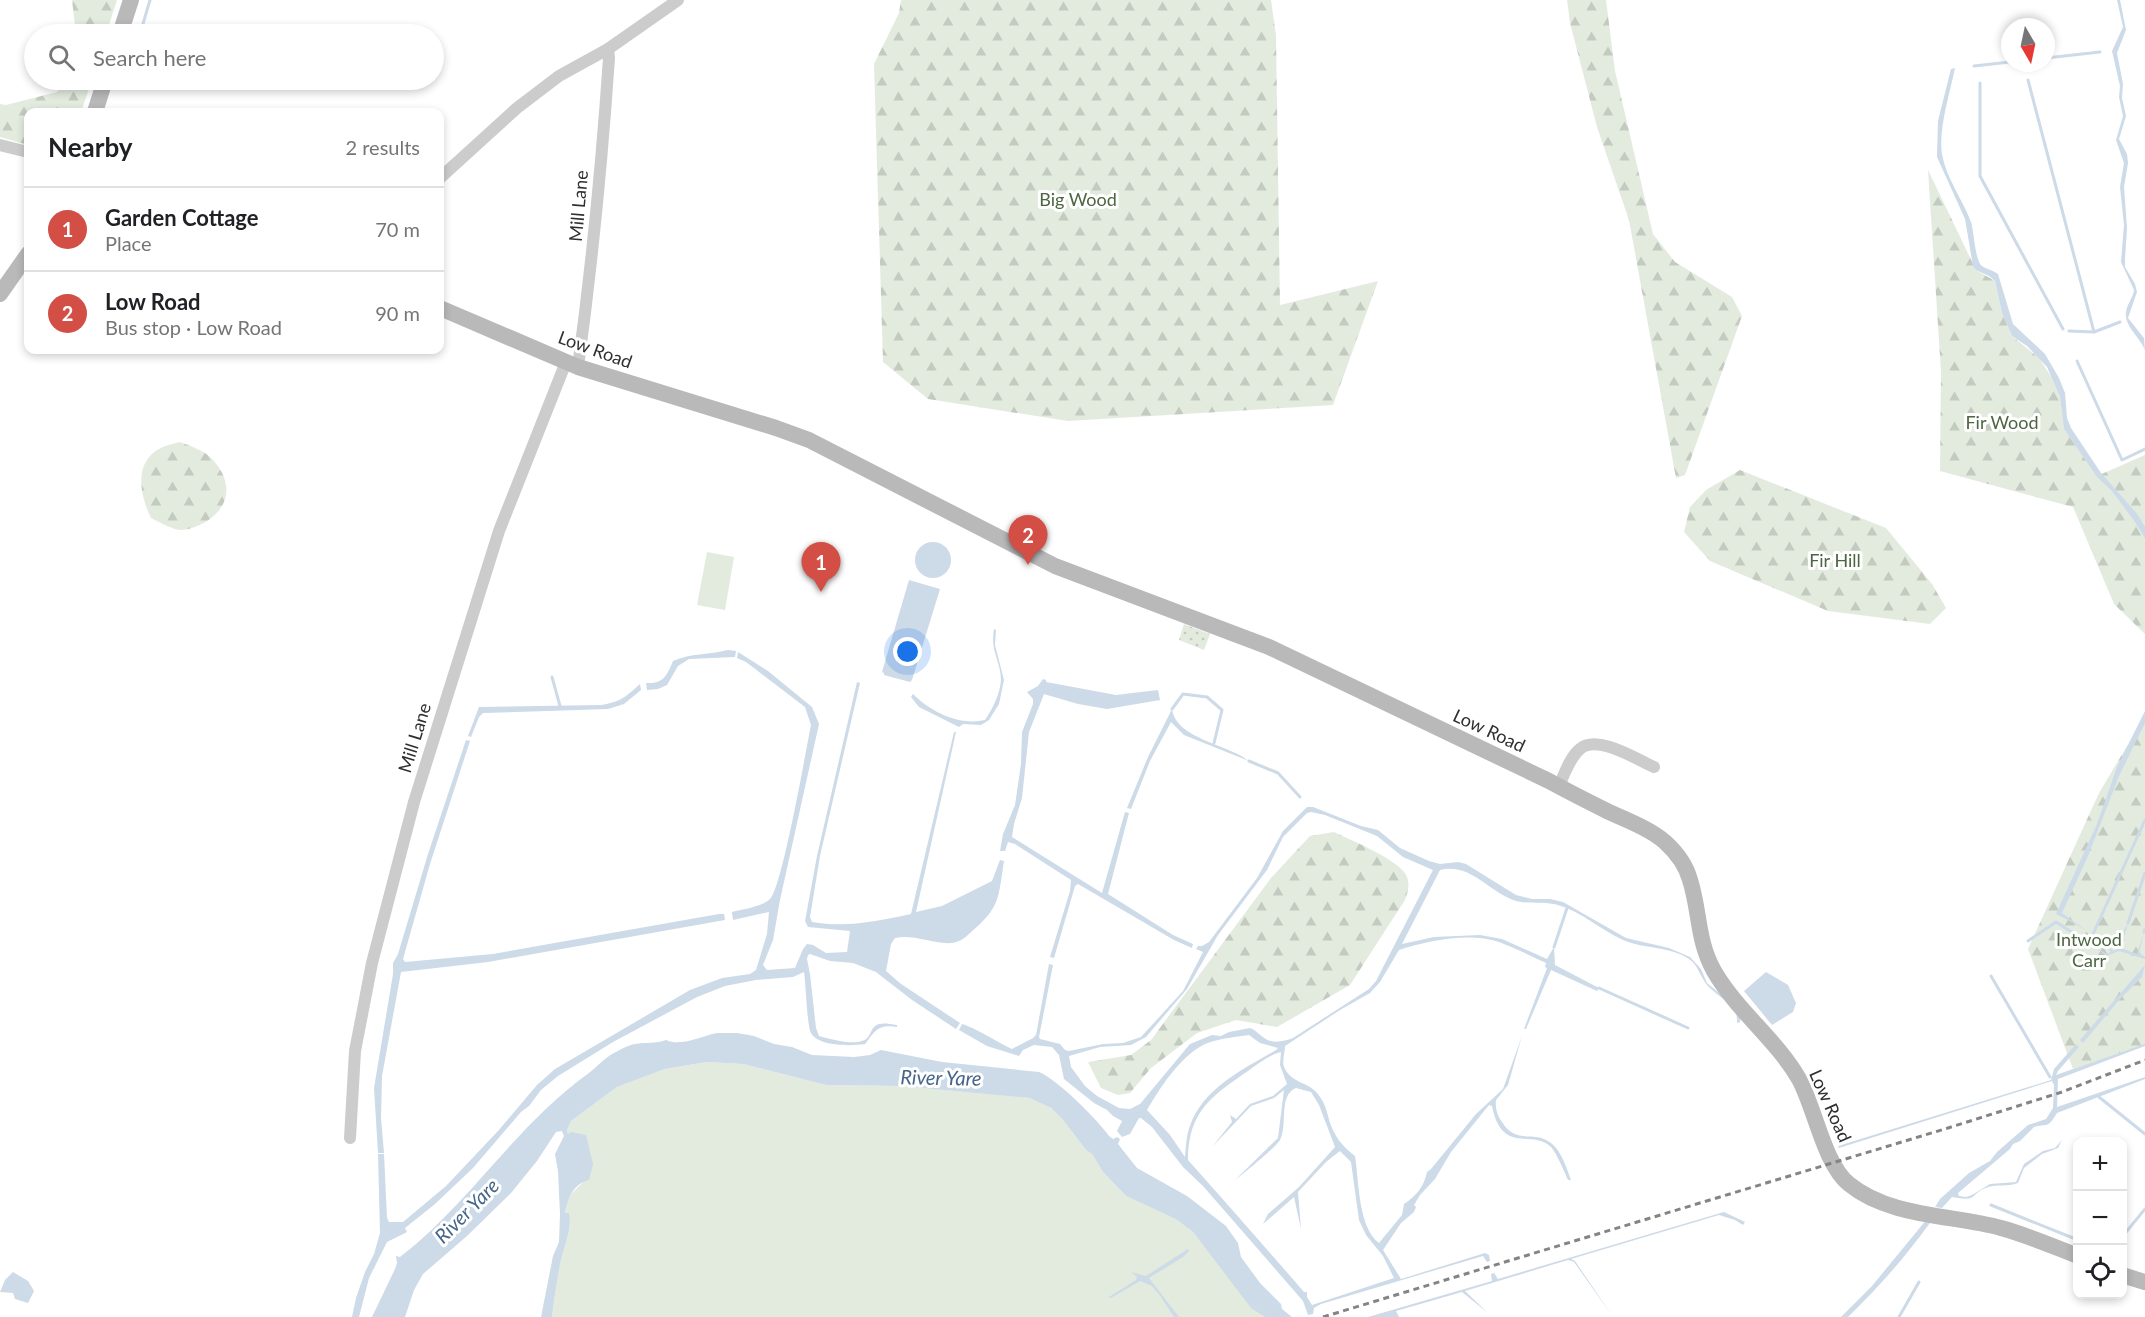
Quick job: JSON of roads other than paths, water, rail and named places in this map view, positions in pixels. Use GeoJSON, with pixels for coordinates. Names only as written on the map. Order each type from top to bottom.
{"type":"FeatureCollection","features":[{"type":"Feature","properties":{"kind":"street"},"geometry":{"type":"LineString","coordinates":[[123,24],[131,0]]}},
{"type":"Feature","properties":{"kind":"street"},"geometry":{"type":"LineString","coordinates":[[444,174],[517,108],[559,76],[608,49],[678,0]]}},
{"type":"Feature","properties":{"kind":"street","name":"Mill Lane"},"geometry":{"type":"LineString","coordinates":[[350,1138],[356,1051],[370,974],[414,802],[499,531],[572,364],[591,269],[605,115],[608,49]]}},
{"type":"Feature","properties":{"kind":"street"},"geometry":{"type":"LineString","coordinates":[[96,108],[102,90]]}},
{"type":"Feature","properties":{"kind":"street"},"geometry":{"type":"LineString","coordinates":[[0,145],[24,151]]}},
{"type":"Feature","properties":{"kind":"street"},"geometry":{"type":"LineString","coordinates":[[0,294],[24,260]]}},
{"type":"Feature","properties":{"kind":"street","name":"Low Road"},"geometry":{"type":"LineString","coordinates":[[444,310],[572,364],[809,440],[1055,566],[1269,647],[1559,786],[1664,840],[1676,853],[1690,879],[1699,930],[1710,962],[1725,988],[1777,1048],[1798,1078],[1813,1108],[1826,1147],[1840,1175],[1860,1193],[1883,1202],[1933,1215],[2000,1228],[2073,1254]]}},
{"type":"Feature","properties":{"kind":"street"},"geometry":{"type":"LineString","coordinates":[[1559,786],[1579,749],[1591,744],[1602,744],[1654,767]]}},
{"type":"Feature","properties":{"kind":"street"},"geometry":{"type":"LineString","coordinates":[[2127,1277],[2145,1282]]}},
{"type":"Feature","properties":{"kind":"water"},"geometry":{"type":"Polygon","coordinates":[[[2117,0],[2120,0],[2126,30],[2117,53],[2126,116],[2119,139],[2127,154],[2128,163],[2124,187],[2127,228],[2125,267],[2137,292],[2128,318],[2144,338],[2145,350],[2127,322],[2127,309],[2134,290],[2121,262],[2124,225],[2120,187],[2124,163],[2116,140],[2123,116],[2119,97],[2120,86],[2112,51],[2123,27],[2117,0]]]}},
{"type":"Feature","properties":{"kind":"water"},"geometry":{"type":"Polygon","coordinates":[[[1955,68],[1943,123],[1942,154],[1947,172],[1971,222],[1980,263],[1998,274],[2013,324],[2045,354],[2065,393],[2067,418],[2071,428],[2101,473],[2138,515],[2145,527],[2145,538],[2112,491],[2097,477],[2064,429],[2060,397],[2047,367],[2027,346],[2012,336],[2002,313],[1995,281],[1973,266],[1965,219],[1937,157],[1938,121],[1951,69],[1955,68]]]}},
{"type":"Feature","properties":{"kind":"water"},"geometry":{"type":"Polygon","coordinates":[[[933,542],[946,547],[951,560],[946,573],[933,578],[920,573],[915,560],[920,547],[933,542]]]}},
{"type":"Feature","properties":{"kind":"water"},"geometry":{"type":"Polygon","coordinates":[[[909,580],[940,589],[910,682],[884,675],[882,672],[909,580]]]}},
{"type":"Feature","properties":{"kind":"water"},"geometry":{"type":"Polygon","coordinates":[[[994,629],[996,630],[995,645],[1004,680],[999,704],[989,720],[981,725],[963,724],[959,727],[919,707],[911,697],[913,694],[920,701],[946,716],[965,721],[985,720],[996,701],[1001,680],[993,644],[994,629]]]}},
{"type":"Feature","properties":{"kind":"water"},"geometry":{"type":"Polygon","coordinates":[[[728,650],[736,651],[735,657],[689,659],[678,666],[667,685],[647,690],[646,683],[657,682],[664,678],[673,661],[728,650]]]}},
{"type":"Feature","properties":{"kind":"water"},"geometry":{"type":"Polygon","coordinates":[[[738,652],[768,671],[812,707],[819,724],[773,940],[763,965],[767,970],[795,968],[807,944],[826,953],[847,952],[850,931],[808,927],[805,921],[817,856],[857,682],[860,683],[820,856],[810,917],[812,922],[850,924],[911,914],[954,732],[956,732],[916,912],[942,906],[992,881],[1000,860],[1004,861],[999,893],[988,916],[959,941],[945,943],[914,938],[895,938],[891,944],[886,971],[901,984],[960,1023],[956,1029],[912,1000],[876,972],[853,963],[830,961],[810,954],[807,959],[819,1036],[858,1042],[866,1039],[873,1028],[880,1024],[887,1023],[897,1025],[897,1027],[881,1027],[865,1044],[836,1044],[815,1038],[808,1022],[804,972],[793,977],[756,980],[725,986],[697,997],[613,1042],[558,1076],[541,1090],[473,1168],[435,1204],[405,1228],[407,1232],[387,1242],[369,1278],[359,1317],[352,1317],[356,1298],[380,1233],[378,1154],[384,1154],[387,1218],[389,1222],[403,1222],[446,1186],[498,1131],[537,1085],[555,1069],[690,990],[722,978],[750,974],[756,970],[767,934],[769,912],[733,920],[732,912],[766,902],[775,889],[787,846],[811,725],[805,707],[746,662],[737,658],[738,652]]]}},
{"type":"Feature","properties":{"kind":"water"},"geometry":{"type":"Polygon","coordinates":[[[1043,679],[1046,682],[1116,695],[1158,690],[1160,700],[1107,709],[1078,704],[1044,694],[1029,732],[1022,798],[1012,837],[1102,893],[1125,812],[1129,813],[1108,894],[1173,935],[1193,944],[1192,948],[1174,940],[1078,884],[1075,886],[1054,958],[1050,957],[1070,891],[1071,880],[1015,844],[1008,842],[1005,851],[1000,851],[1003,834],[1015,805],[1021,764],[1022,732],[1033,704],[1033,699],[1027,692],[1038,686],[1043,679]]]}},
{"type":"Feature","properties":{"kind":"water"},"geometry":{"type":"Polygon","coordinates":[[[640,684],[641,690],[624,704],[608,709],[483,713],[471,737],[468,736],[479,707],[601,705],[622,698],[640,684]]]}},
{"type":"Feature","properties":{"kind":"water"},"geometry":{"type":"Polygon","coordinates":[[[1172,709],[1176,719],[1193,734],[1249,761],[1184,735],[1171,722],[1150,761],[1131,809],[1127,808],[1148,757],[1172,709]]]}},
{"type":"Feature","properties":{"kind":"water"},"geometry":{"type":"Polygon","coordinates":[[[2145,711],[2145,723],[2119,776],[2088,856],[2062,913],[2086,931],[2056,914],[2097,824],[2117,767],[2145,711]]]}},
{"type":"Feature","properties":{"kind":"water"},"geometry":{"type":"Polygon","coordinates":[[[466,740],[470,741],[430,864],[403,959],[405,962],[493,954],[719,914],[724,914],[725,920],[488,962],[401,972],[382,1076],[381,1118],[384,1153],[378,1153],[374,1088],[393,963],[398,954],[466,740]]]}},
{"type":"Feature","properties":{"kind":"water"},"geometry":{"type":"Polygon","coordinates":[[[1307,807],[1313,807],[1361,826],[1378,830],[1400,848],[1429,861],[1440,864],[1458,862],[1466,864],[1516,895],[1563,902],[1626,938],[1669,948],[1690,957],[1701,969],[1707,983],[1742,1014],[1740,1022],[1737,1023],[1734,1009],[1707,985],[1692,961],[1682,955],[1623,940],[1575,912],[1558,905],[1513,900],[1460,870],[1440,870],[1402,944],[1434,937],[1480,935],[1502,939],[1547,959],[1554,947],[1555,965],[1599,988],[1597,991],[1551,970],[1526,1029],[1524,1029],[1547,968],[1546,963],[1505,944],[1487,939],[1449,939],[1423,944],[1399,950],[1380,982],[1370,993],[1285,1046],[1284,1067],[1288,1074],[1313,1089],[1320,1096],[1337,1137],[1355,1156],[1363,1215],[1372,1236],[1379,1243],[1402,1215],[1404,1204],[1419,1191],[1427,1172],[1476,1114],[1503,1089],[1522,1036],[1508,1085],[1496,1100],[1498,1114],[1502,1122],[1513,1133],[1519,1136],[1538,1137],[1555,1146],[1571,1180],[1568,1180],[1551,1147],[1543,1142],[1510,1136],[1503,1131],[1492,1106],[1489,1105],[1451,1152],[1435,1179],[1420,1195],[1414,1205],[1416,1207],[1414,1212],[1401,1223],[1383,1250],[1401,1279],[1485,1253],[1489,1255],[1490,1261],[1487,1262],[1483,1256],[1321,1304],[1314,1308],[1313,1314],[1308,1315],[1303,1301],[1203,1186],[1183,1167],[1152,1127],[1141,1118],[1130,1134],[1122,1137],[1117,1131],[1122,1121],[1094,1103],[1064,1079],[1059,1055],[1052,1047],[1034,1045],[1023,1050],[1019,1056],[987,1046],[959,1030],[962,1024],[1012,1049],[1033,1038],[1036,1035],[1049,964],[1053,965],[1040,1039],[1060,1044],[1069,1051],[1103,1044],[1123,1043],[1141,1037],[1183,991],[1203,952],[1196,949],[1209,942],[1257,878],[1283,831],[1307,807]],[[1307,813],[1283,837],[1267,870],[1218,935],[1187,989],[1146,1037],[1131,1045],[1100,1047],[1069,1056],[1071,1067],[1085,1086],[1097,1096],[1119,1108],[1130,1109],[1140,1104],[1190,1044],[1212,1035],[1221,1036],[1250,1028],[1270,1041],[1277,1042],[1293,1038],[1369,989],[1376,981],[1433,870],[1403,857],[1377,836],[1325,815],[1307,813]],[[1249,1035],[1225,1038],[1203,1045],[1186,1058],[1171,1074],[1147,1110],[1170,1135],[1185,1157],[1190,1126],[1204,1101],[1214,1090],[1238,1072],[1278,1048],[1260,1043],[1249,1035]],[[1281,1052],[1223,1089],[1204,1106],[1192,1129],[1188,1160],[1304,1292],[1307,1292],[1312,1305],[1394,1278],[1383,1256],[1366,1235],[1359,1220],[1351,1162],[1340,1151],[1326,1162],[1298,1192],[1301,1229],[1294,1197],[1263,1224],[1268,1214],[1299,1187],[1335,1147],[1319,1105],[1311,1092],[1296,1088],[1290,1092],[1285,1104],[1280,1140],[1234,1181],[1278,1138],[1284,1090],[1274,1098],[1251,1106],[1212,1147],[1232,1122],[1230,1115],[1236,1119],[1250,1104],[1273,1096],[1287,1084],[1280,1065],[1281,1052]]]}},
{"type":"Feature","properties":{"kind":"water"},"geometry":{"type":"Polygon","coordinates":[[[2128,923],[2121,948],[2137,954],[2144,932],[2139,953],[2145,959],[2119,951],[2106,956],[2095,947],[2107,954],[2111,952],[2099,940],[2114,951],[2119,948],[2122,934],[2128,923]]]}},
{"type":"Feature","properties":{"kind":"water"},"geometry":{"type":"Polygon","coordinates":[[[2145,965],[2142,977],[2119,1000],[2083,1043],[2080,1040],[2145,965]]]}},
{"type":"Feature","properties":{"kind":"water"},"geometry":{"type":"Polygon","coordinates":[[[1766,972],[1788,985],[1796,1003],[1793,1012],[1772,1025],[1744,991],[1766,972]]]}},
{"type":"Feature","properties":{"kind":"water","name":"River Yare"},"geometry":{"type":"Polygon","coordinates":[[[717,1033],[754,1036],[812,1055],[854,1057],[870,1055],[881,1050],[942,1062],[1039,1072],[1077,1101],[1109,1136],[1113,1139],[1117,1137],[1120,1139],[1118,1144],[1137,1168],[1187,1196],[1226,1226],[1238,1243],[1241,1257],[1260,1283],[1281,1304],[1282,1309],[1292,1317],[1265,1317],[1251,1308],[1193,1232],[1176,1219],[1126,1196],[1103,1172],[1092,1154],[1086,1150],[1063,1120],[1051,1108],[1030,1098],[901,1086],[826,1085],[743,1064],[707,1062],[665,1069],[617,1087],[571,1121],[567,1130],[568,1134],[571,1132],[586,1135],[593,1164],[589,1180],[575,1188],[566,1207],[565,1213],[569,1213],[570,1225],[560,1265],[552,1317],[541,1317],[553,1256],[559,1242],[560,1214],[555,1154],[564,1136],[562,1131],[556,1132],[537,1161],[511,1193],[467,1236],[423,1274],[414,1290],[405,1317],[372,1317],[395,1269],[396,1256],[400,1257],[449,1213],[516,1139],[563,1093],[607,1057],[630,1045],[666,1040],[685,1042],[717,1033]]]}},
{"type":"Feature","properties":{"kind":"water"},"geometry":{"type":"Polygon","coordinates":[[[2076,1044],[2079,1047],[2056,1075],[2145,1044],[2145,1046],[2058,1079],[2057,1107],[2145,1077],[2145,1079],[2057,1113],[2049,1123],[2034,1127],[1958,1193],[1959,1196],[1966,1197],[1990,1184],[2016,1182],[2024,1164],[2043,1151],[2055,1148],[2062,1140],[2058,1148],[2042,1154],[2024,1168],[2018,1183],[1988,1187],[1966,1199],[1952,1197],[1942,1208],[1935,1207],[1940,1199],[1969,1173],[1990,1161],[2028,1125],[2046,1119],[2053,1108],[2054,1085],[2052,1081],[1839,1148],[1838,1146],[2051,1080],[2054,1069],[2076,1044]]]}},
{"type":"Feature","properties":{"kind":"water"},"geometry":{"type":"Polygon","coordinates":[[[1724,1212],[1745,1222],[1743,1225],[1719,1215],[1571,1259],[1575,1261],[1613,1317],[1574,1262],[1568,1260],[1465,1291],[1488,1313],[1462,1292],[1396,1311],[1399,1317],[1368,1317],[1492,1281],[1491,1274],[1494,1273],[1498,1279],[1724,1212]]]}},
{"type":"Feature","properties":{"kind":"water"},"geometry":{"type":"Polygon","coordinates":[[[1927,1219],[1932,1220],[1913,1246],[1871,1294],[1848,1317],[1841,1317],[1872,1286],[1927,1219]]]}},
{"type":"Feature","properties":{"kind":"water"},"geometry":{"type":"Polygon","coordinates":[[[1188,1249],[1189,1251],[1183,1257],[1149,1278],[1179,1317],[1174,1317],[1152,1286],[1140,1281],[1111,1298],[1109,1297],[1136,1280],[1137,1277],[1131,1272],[1146,1276],[1188,1249]]]}},
{"type":"Feature","properties":{"kind":"water"},"geometry":{"type":"Polygon","coordinates":[[[13,1272],[28,1281],[34,1291],[28,1303],[15,1299],[13,1293],[0,1292],[5,1280],[13,1272]]]}},
{"type":"Feature","properties":{"kind":"waterway"},"geometry":{"type":"LineString","coordinates":[[143,24],[150,0]]}},
{"type":"Feature","properties":{"kind":"waterway"},"geometry":{"type":"LineString","coordinates":[[2055,57],[2100,52]]}},
{"type":"Feature","properties":{"kind":"waterway"},"geometry":{"type":"LineString","coordinates":[[1974,66],[2001,63]]}},
{"type":"Feature","properties":{"kind":"waterway"},"geometry":{"type":"LineString","coordinates":[[2028,80],[2094,332]]}},
{"type":"Feature","properties":{"kind":"waterway"},"geometry":{"type":"LineString","coordinates":[[1980,83],[1980,176],[2063,329]]}},
{"type":"Feature","properties":{"kind":"waterway"},"geometry":{"type":"LineString","coordinates":[[2069,331],[2094,332],[2120,322]]}},
{"type":"Feature","properties":{"kind":"waterway"},"geometry":{"type":"LineString","coordinates":[[2077,361],[2122,460],[2145,449]]}},
{"type":"Feature","properties":{"kind":"waterway"},"geometry":{"type":"LineString","coordinates":[[552,677],[560,706]]}},
{"type":"Feature","properties":{"kind":"waterway"},"geometry":{"type":"LineString","coordinates":[[1172,709],[1183,694],[1207,697],[1222,710],[1214,743]]}},
{"type":"Feature","properties":{"kind":"waterway"},"geometry":{"type":"LineString","coordinates":[[1249,761],[1278,773],[1300,797]]}},
{"type":"Feature","properties":{"kind":"waterway"},"geometry":{"type":"LineString","coordinates":[[2093,934],[2145,820]]}},
{"type":"Feature","properties":{"kind":"waterway"},"geometry":{"type":"LineString","coordinates":[[2128,923],[2145,873]]}},
{"type":"Feature","properties":{"kind":"waterway"},"geometry":{"type":"LineString","coordinates":[[1554,947],[1567,908]]}},
{"type":"Feature","properties":{"kind":"waterway"},"geometry":{"type":"LineString","coordinates":[[2028,941],[2056,922],[2095,947]]}},
{"type":"Feature","properties":{"kind":"waterway"},"geometry":{"type":"LineString","coordinates":[[1991,976],[2050,1077]]}},
{"type":"Feature","properties":{"kind":"waterway"},"geometry":{"type":"LineString","coordinates":[[1599,988],[1688,1028]]}},
{"type":"Feature","properties":{"kind":"waterway"},"geometry":{"type":"LineString","coordinates":[[2099,1097],[2145,1134]]}},
{"type":"Feature","properties":{"kind":"waterway"},"geometry":{"type":"LineString","coordinates":[[1991,1205],[2073,1238]]}},
{"type":"Feature","properties":{"kind":"waterway"},"geometry":{"type":"LineString","coordinates":[[2127,1231],[2145,1209]]}},
{"type":"Feature","properties":{"kind":"waterway"},"geometry":{"type":"LineString","coordinates":[[1899,1317],[1919,1282]]}},
{"type":"Feature","properties":{"kind":"railway"},"geometry":{"type":"LineString","coordinates":[[1323,1317],[1948,1128],[2062,1092],[2145,1060]]}},
{"type":"Feature","properties":{"kind":"place","name":"Low Road"},"geometry":{"type":"Point","coordinates":[1028,565]}},
{"type":"Feature","properties":{"kind":"place","name":"Garden Cottage"},"geometry":{"type":"Point","coordinates":[821,592]}},
{"type":"Feature","properties":{"kind":"park label","name":"Big Wood"},"geometry":{"type":"Point","coordinates":[1078,200]}},
{"type":"Feature","properties":{"kind":"park label","name":"Fir Wood"},"geometry":{"type":"Point","coordinates":[2002,423]}},
{"type":"Feature","properties":{"kind":"park label","name":"Fir Hill"},"geometry":{"type":"Point","coordinates":[1835,561]}},
{"type":"Feature","properties":{"kind":"park label","name":"Intwood Carr"},"geometry":{"type":"Point","coordinates":[2089,950]}}]}
